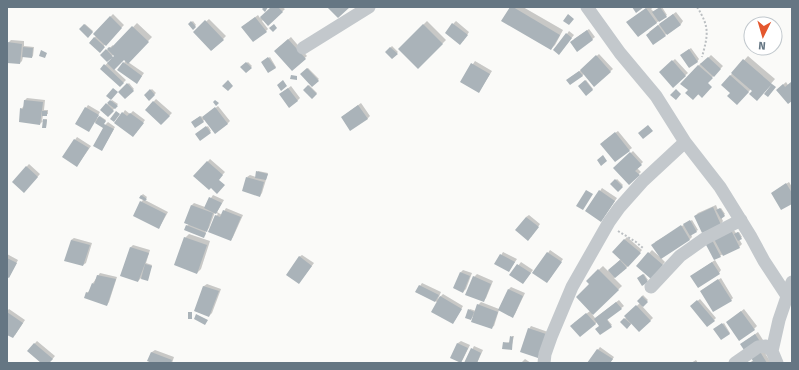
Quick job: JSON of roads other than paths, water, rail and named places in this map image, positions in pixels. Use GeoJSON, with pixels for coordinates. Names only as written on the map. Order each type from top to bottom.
{"type":"FeatureCollection","features":[{"type":"Feature","properties":{"kind":"street"},"geometry":{"type":"LineString","coordinates":[[303,48],[369,7]]}},
{"type":"Feature","properties":{"kind":"street"},"geometry":{"type":"LineString","coordinates":[[587,7],[620,53],[656,96],[686,142],[720,187],[764,261],[790,297]]}},
{"type":"Feature","properties":{"kind":"street"},"geometry":{"type":"LineString","coordinates":[[544,363],[545,354],[551,337],[572,287],[609,222],[619,208],[643,181],[686,142]]}},
{"type":"Feature","properties":{"kind":"street"},"geometry":{"type":"LineString","coordinates":[[651,287],[680,256],[704,239],[741,220]]}},
{"type":"Feature","properties":{"kind":"street"},"geometry":{"type":"LineString","coordinates":[[774,357],[790,297],[792,282]]}},
{"type":"Feature","properties":{"kind":"street"},"geometry":{"type":"LineString","coordinates":[[735,363],[758,347],[766,346],[774,357]]}}]}
